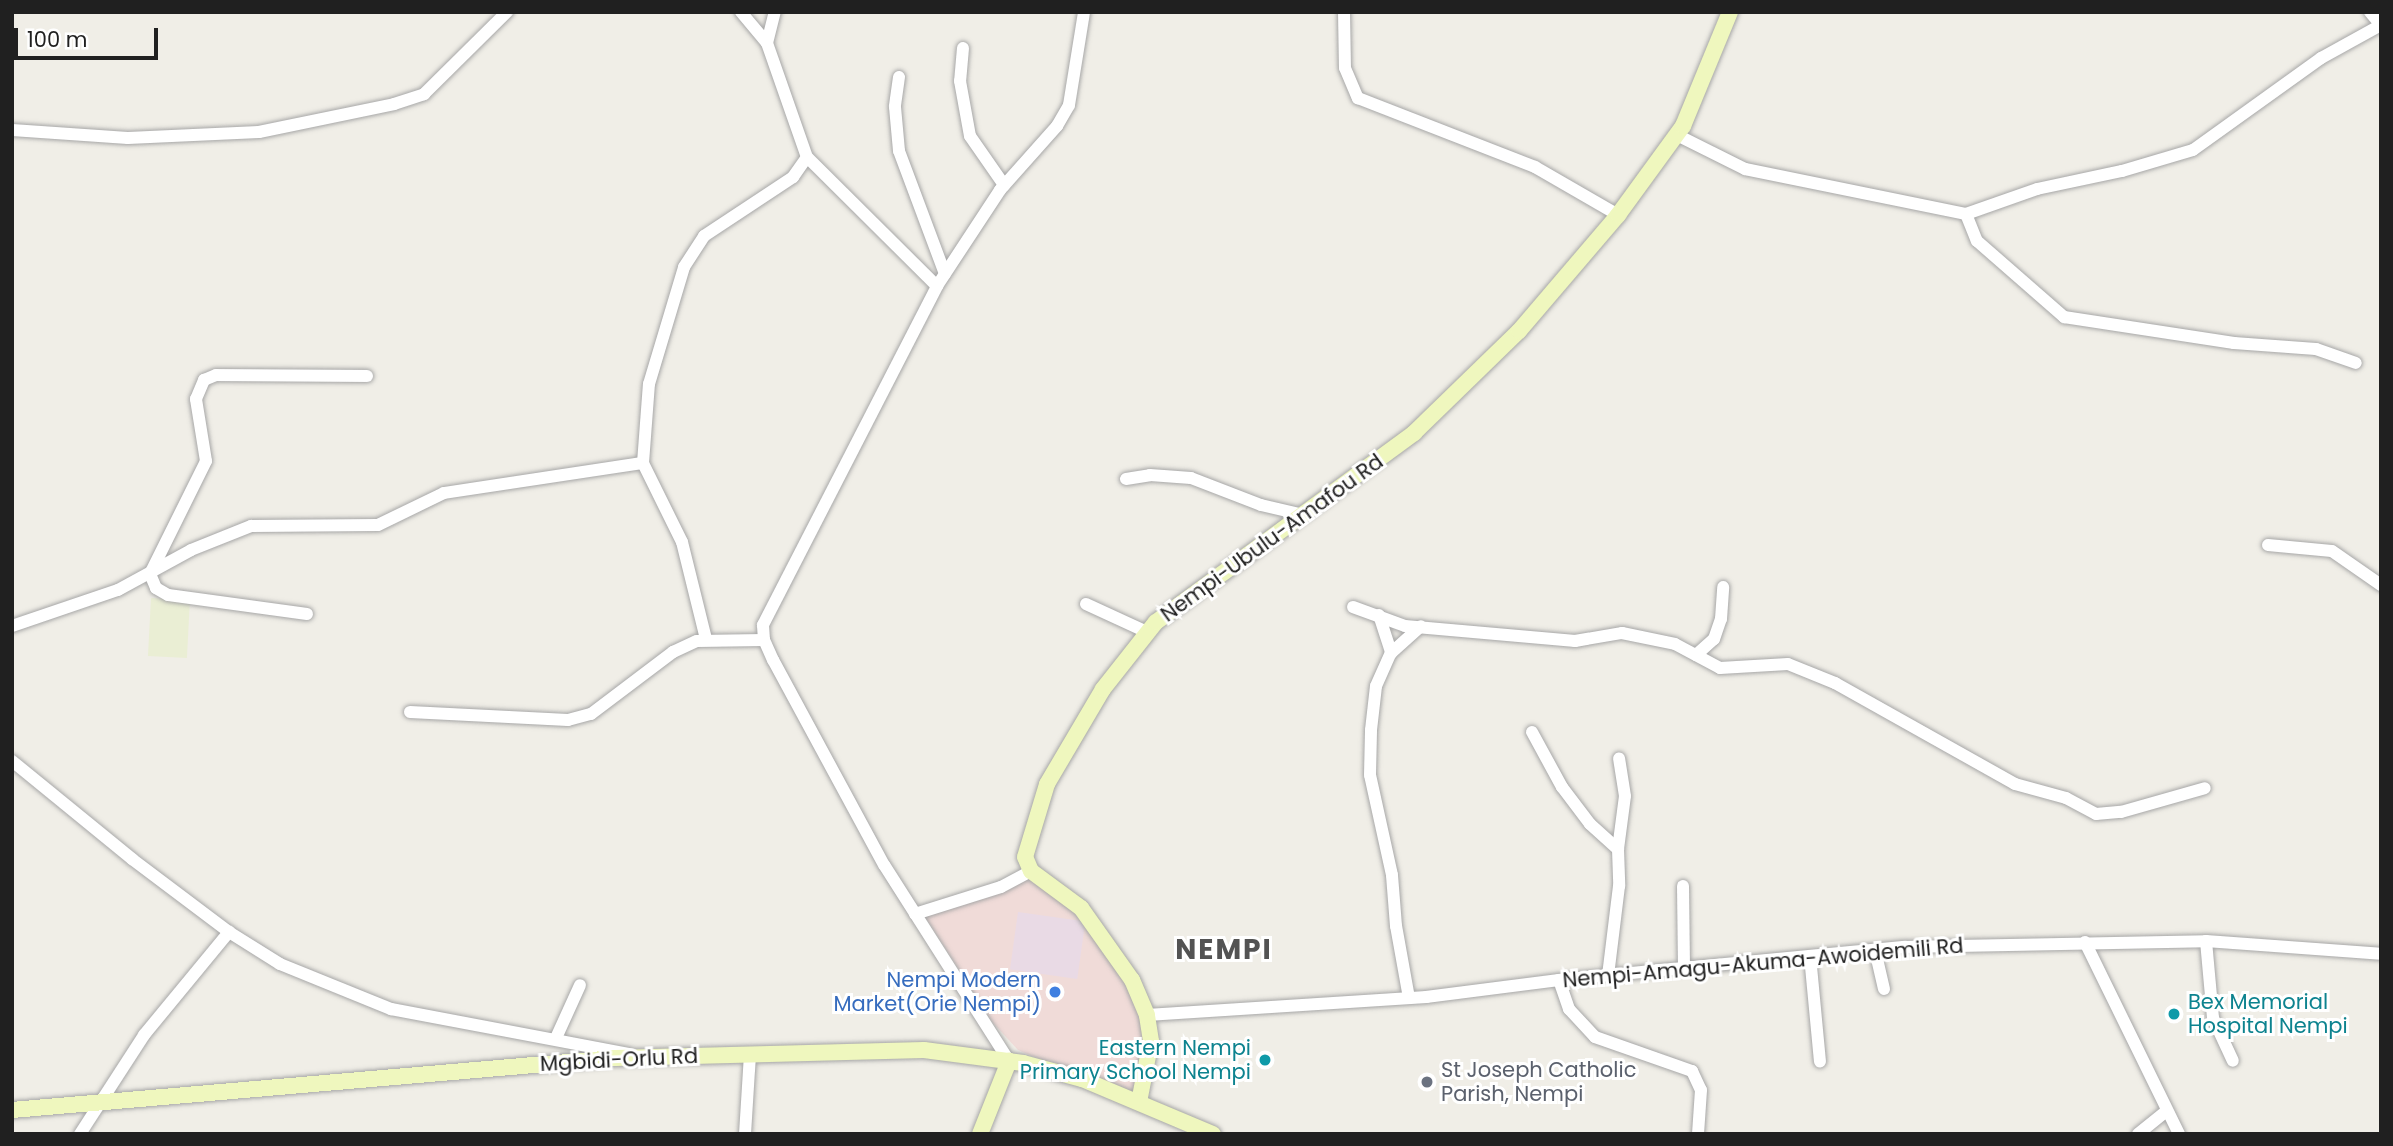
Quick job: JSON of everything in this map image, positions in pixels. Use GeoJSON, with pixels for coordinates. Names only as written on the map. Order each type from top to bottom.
{"type":"FeatureCollection","features":[{"type":"Feature","properties":{"kind":"street"},"geometry":{"type":"LineString","coordinates":[[12,130],[128,138],[259,132],[394,104],[424,94],[507,12]]}},
{"type":"Feature","properties":{"kind":"street"},"geometry":{"type":"LineString","coordinates":[[741,12],[767,43],[807,157],[937,286]]}},
{"type":"Feature","properties":{"kind":"street"},"geometry":{"type":"LineString","coordinates":[[767,43],[775,12]]}},
{"type":"Feature","properties":{"kind":"street"},"geometry":{"type":"LineString","coordinates":[[980,1134],[1009,1061],[884,865],[764,640],[763,625],[937,286],[1004,185],[1057,126],[1069,105],[1084,12]]}},
{"type":"Feature","properties":{"kind":"street"},"geometry":{"type":"LineString","coordinates":[[1344,12],[1345,68],[1358,98],[1535,167],[1618,215]]}},
{"type":"Feature","properties":{"kind":"street","name":"Nempi-Ubulu-Amafou Rd"},"geometry":{"type":"LineString","coordinates":[[1031,871],[1026,857],[1047,784],[1103,689],[1147,632],[1184,598],[1304,515],[1414,433],[1519,331],[1618,215],[1677,135],[1702,88],[1730,12]]}},
{"type":"Feature","properties":{"kind":"street"},"geometry":{"type":"LineString","coordinates":[[1677,135],[1745,169],[1966,214],[2037,189],[2122,171],[2193,150],[2320,58],[2381,25],[2370,12]]}},
{"type":"Feature","properties":{"kind":"street"},"geometry":{"type":"LineString","coordinates":[[963,48],[960,81],[970,136],[1004,185]]}},
{"type":"Feature","properties":{"kind":"street"},"geometry":{"type":"LineString","coordinates":[[899,77],[895,107],[899,151],[945,274]]}},
{"type":"Feature","properties":{"kind":"street"},"geometry":{"type":"LineString","coordinates":[[706,639],[682,542],[643,463],[649,384],[684,267],[704,236],[793,177],[807,157]]}},
{"type":"Feature","properties":{"kind":"street"},"geometry":{"type":"LineString","coordinates":[[1966,214],[1977,241],[2064,317],[2234,343],[2316,349],[2356,363]]}},
{"type":"Feature","properties":{"kind":"street"},"geometry":{"type":"LineString","coordinates":[[307,614],[167,595],[156,588],[150,574],[206,461],[196,399],[204,380],[216,375],[367,376]]}},
{"type":"Feature","properties":{"kind":"street"},"geometry":{"type":"LineString","coordinates":[[12,626],[118,590],[191,550],[251,526],[378,525],[444,492],[643,463]]}},
{"type":"Feature","properties":{"kind":"street"},"geometry":{"type":"LineString","coordinates":[[1126,479],[1150,475],[1191,478],[1261,505],[1304,515]]}},
{"type":"Feature","properties":{"kind":"street"},"geometry":{"type":"LineString","coordinates":[[2268,545],[2332,551],[2381,585]]}},
{"type":"Feature","properties":{"kind":"street"},"geometry":{"type":"LineString","coordinates":[[1696,655],[1714,639],[1721,619],[1723,587]]}},
{"type":"Feature","properties":{"kind":"street"},"geometry":{"type":"LineString","coordinates":[[1086,604],[1147,632]]}},
{"type":"Feature","properties":{"kind":"street"},"geometry":{"type":"LineString","coordinates":[[1353,607],[1405,626],[1575,641],[1622,634],[1675,644],[1720,668],[1788,664],[1835,683],[2015,784],[2066,798],[2096,814],[2121,812],[2205,788]]}},
{"type":"Feature","properties":{"kind":"street"},"geometry":{"type":"LineString","coordinates":[[1379,615],[1391,653]]}},
{"type":"Feature","properties":{"kind":"street"},"geometry":{"type":"LineString","coordinates":[[1409,998],[1396,926],[1392,875],[1370,775],[1376,686],[1391,653],[1421,626]]}},
{"type":"Feature","properties":{"kind":"street"},"geometry":{"type":"LineString","coordinates":[[410,712],[568,720],[591,714],[673,652],[706,639],[764,640]]}},
{"type":"Feature","properties":{"kind":"street"},"geometry":{"type":"LineString","coordinates":[[1532,732],[1562,787],[1590,824],[1618,849]]}},
{"type":"Feature","properties":{"kind":"street"},"geometry":{"type":"LineString","coordinates":[[1608,975],[1619,897],[1618,849],[1625,796],[1619,758]]}},
{"type":"Feature","properties":{"kind":"street"},"geometry":{"type":"LineString","coordinates":[[13,765],[229,932],[280,964],[391,1009],[647,1057]]}},
{"type":"Feature","properties":{"kind":"street"},"geometry":{"type":"LineString","coordinates":[[915,914],[1001,887],[1031,871],[1081,908],[1107,939],[1147,1015],[1151,1041],[1139,1102]]}},
{"type":"Feature","properties":{"kind":"street"},"geometry":{"type":"LineString","coordinates":[[1683,886],[1684,968]]}},
{"type":"Feature","properties":{"kind":"street"},"geometry":{"type":"LineString","coordinates":[[80,1134],[144,1035],[229,932]]}},
{"type":"Feature","properties":{"kind":"street"},"geometry":{"type":"LineString","coordinates":[[2206,941],[2213,1018],[2233,1061]]}},
{"type":"Feature","properties":{"kind":"street","name":"Nempi-Amagu-Akuma-Awoidemili Rd"},"geometry":{"type":"LineString","coordinates":[[1147,1015],[1409,998],[1559,980],[1875,950],[2085,942],[2206,941],[2381,954]]}},
{"type":"Feature","properties":{"kind":"street"},"geometry":{"type":"LineString","coordinates":[[2085,942],[2179,1134]]}},
{"type":"Feature","properties":{"kind":"street"},"geometry":{"type":"LineString","coordinates":[[1875,950],[1884,989]]}},
{"type":"Feature","properties":{"kind":"street"},"geometry":{"type":"LineString","coordinates":[[1810,956],[1820,1062]]}},
{"type":"Feature","properties":{"kind":"street"},"geometry":{"type":"LineString","coordinates":[[1559,980],[1569,1009],[1595,1037],[1692,1071],[1702,1090],[1698,1134]]}},
{"type":"Feature","properties":{"kind":"street"},"geometry":{"type":"LineString","coordinates":[[556,1038],[580,985]]}},
{"type":"Feature","properties":{"kind":"street","name":"Mgbidi-Orlu Rd"},"geometry":{"type":"LineString","coordinates":[[12,1110],[647,1057],[924,1050],[1009,1061],[1082,1080],[1213,1134]]}},
{"type":"Feature","properties":{"kind":"street"},"geometry":{"type":"LineString","coordinates":[[745,1134],[750,1055]]}},
{"type":"Feature","properties":{"kind":"street"},"geometry":{"type":"LineString","coordinates":[[2138,1134],[2166,1111]]}},
{"type":"Feature","properties":{"kind":"shaded area","name":"Nempi Modern Market(Orie Nempi)"},"geometry":{"type":"Polygon","coordinates":[[[1031,871],[1085,912],[1147,1015],[1139,1102],[1018,1050],[993,1023],[922,912],[1031,871]]]}},
{"type":"Feature","properties":{"kind":"shaded area"},"geometry":{"type":"Polygon","coordinates":[[[1018,912],[1085,921],[1077,979],[1010,969],[1018,912]]]}},
{"type":"Feature","properties":{"kind":"green space"},"geometry":{"type":"Polygon","coordinates":[[[151,598],[190,600],[187,658],[148,656],[151,598]]]}},
{"type":"Feature","properties":{"kind":"place","name":"Nempi Modern Market(Orie Nempi)"},"geometry":{"type":"Point","coordinates":[1055,992]}},
{"type":"Feature","properties":{"kind":"place","name":"Bex Memorial Hospital Nempi"},"geometry":{"type":"Point","coordinates":[2174,1014]}},
{"type":"Feature","properties":{"kind":"place","name":"Eastern Nempi Primary School Nempi"},"geometry":{"type":"Point","coordinates":[1265,1060]}},
{"type":"Feature","properties":{"kind":"place","name":"St Joseph Catholic Parish, Nempi"},"geometry":{"type":"Point","coordinates":[1427,1082]}},
{"type":"Feature","properties":{"kind":"district","name":"NEMPI"},"geometry":{"type":"Point","coordinates":[1224,950]}}]}
